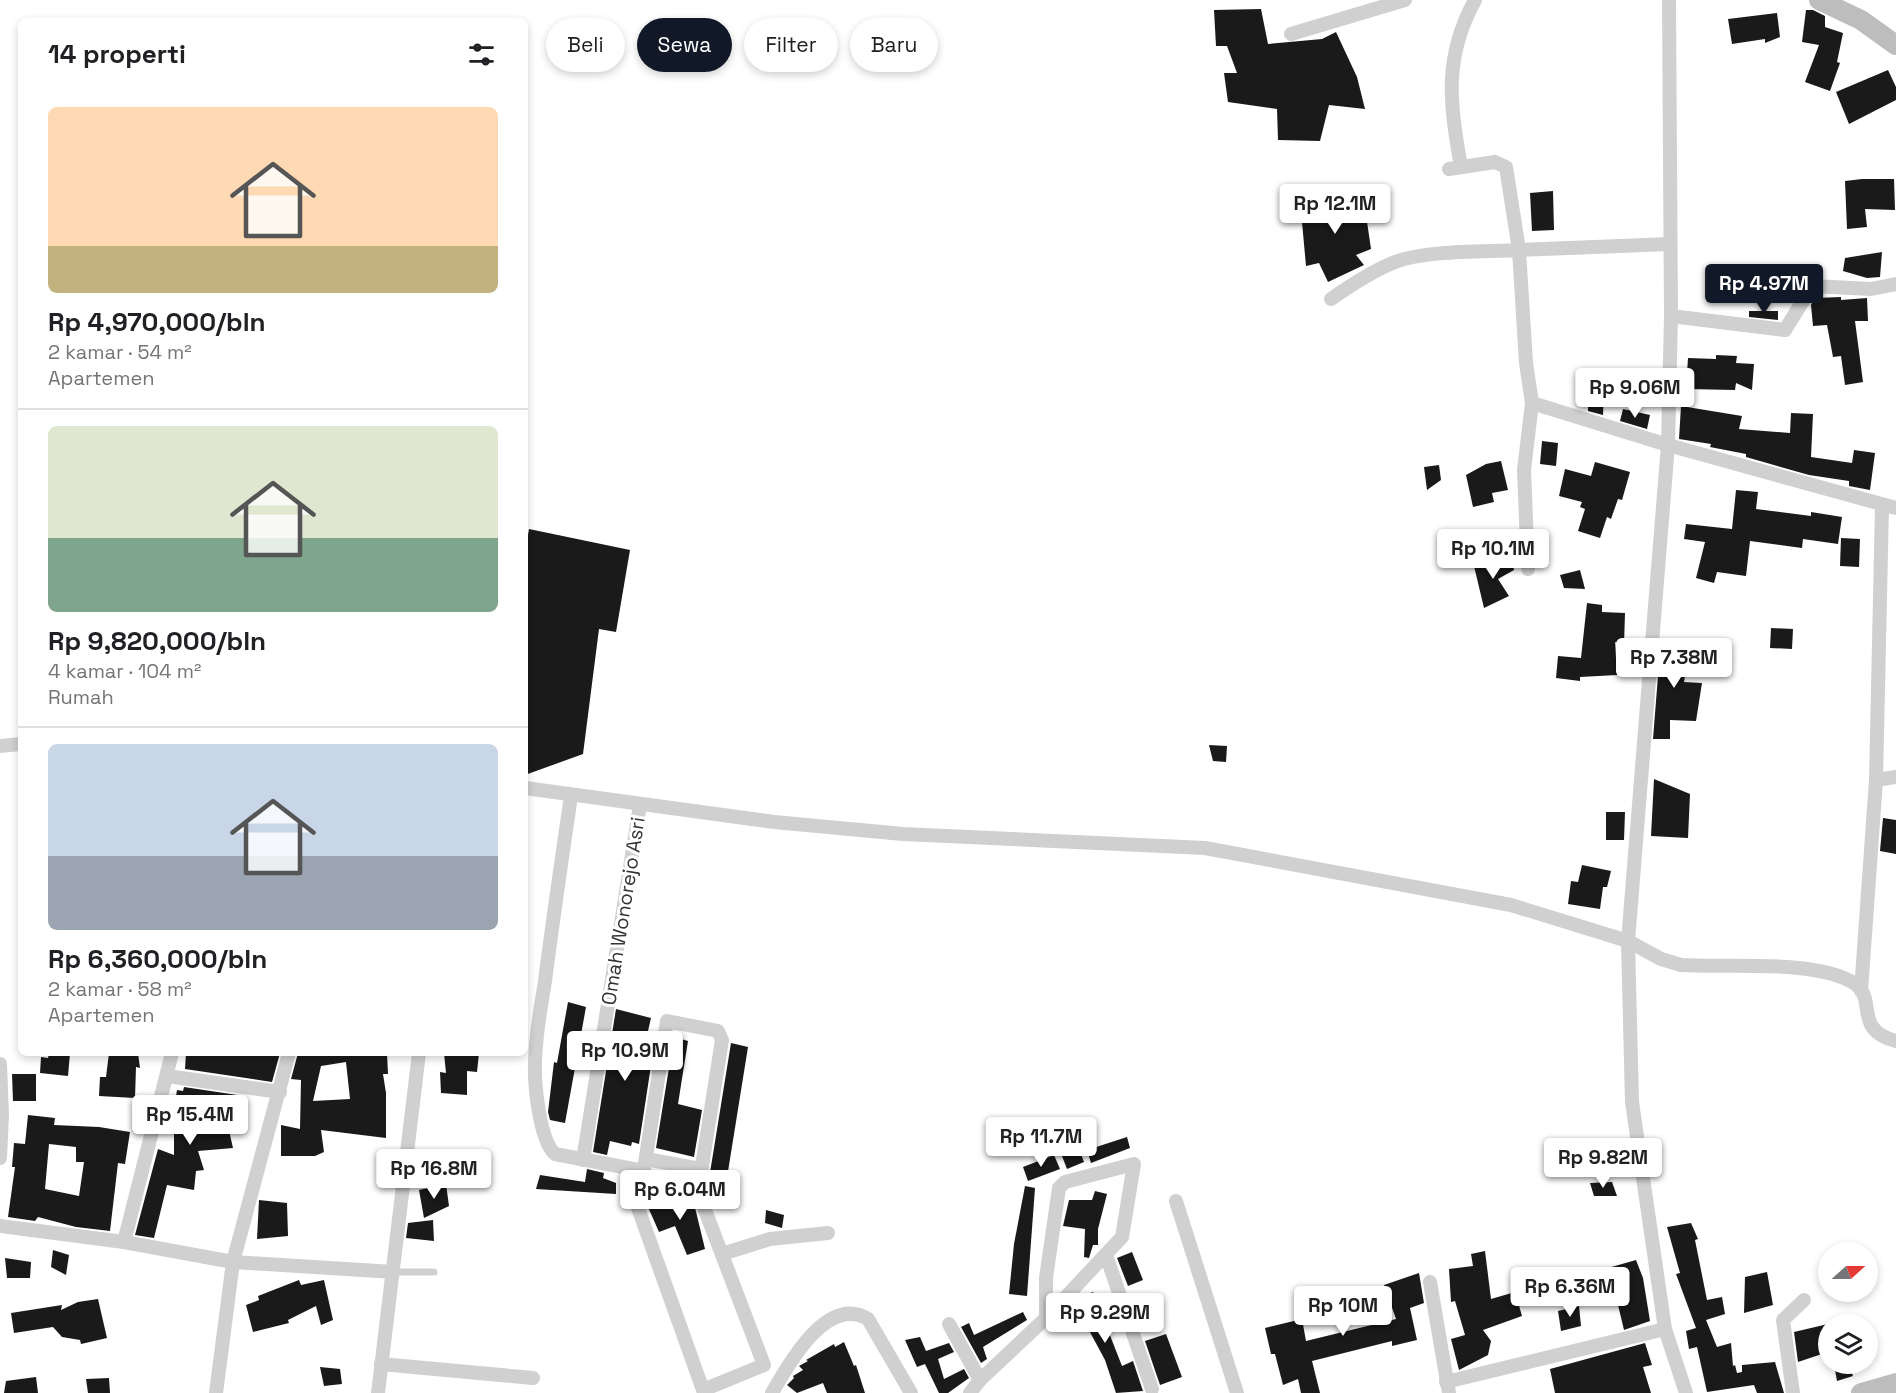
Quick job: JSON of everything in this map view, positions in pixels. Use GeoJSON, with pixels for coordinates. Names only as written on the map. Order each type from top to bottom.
{"type":"FeatureCollection","features":[{"type":"Feature","properties":{"kind":"street"},"geometry":{"type":"LineString","coordinates":[[1291,34],[1405,0]]}},
{"type":"Feature","properties":{"kind":"street"},"geometry":{"type":"LineString","coordinates":[[1475,0],[1462,26],[1452,59],[1450,86],[1455,168],[1495,162],[1506,167],[1519,250],[1526,363],[1532,403],[1524,470],[1528,569]]}},
{"type":"Feature","properties":{"kind":"street"},"geometry":{"type":"LineString","coordinates":[[1669,0],[1671,316],[1668,445],[1628,941],[1632,1102],[1665,1329],[1686,1393]]}},
{"type":"Feature","properties":{"kind":"street"},"geometry":{"type":"LineString","coordinates":[[1819,0],[1861,20],[1896,45]]}},
{"type":"Feature","properties":{"kind":"street"},"geometry":{"type":"LineString","coordinates":[[1331,299],[1354,283],[1396,261],[1420,256],[1670,244]]}},
{"type":"Feature","properties":{"kind":"street"},"geometry":{"type":"LineString","coordinates":[[1671,316],[1785,330],[1812,286],[1871,289],[1896,284]]}},
{"type":"Feature","properties":{"kind":"street"},"geometry":{"type":"LineString","coordinates":[[1532,403],[1668,445],[1889,507],[1876,780],[1861,991],[1870,1026],[1880,1037],[1896,1041]]}},
{"type":"Feature","properties":{"kind":"street"},"geometry":{"type":"LineString","coordinates":[[0,746],[18,744]]}},
{"type":"Feature","properties":{"kind":"street"},"geometry":{"type":"LineString","coordinates":[[1876,780],[1896,777]]}},
{"type":"Feature","properties":{"kind":"street"},"geometry":{"type":"LineString","coordinates":[[528,789],[640,805],[903,834],[1205,848],[1511,905],[1628,941],[1662,959],[1681,965],[1814,969],[1837,975],[1856,984],[1861,991]]}},
{"type":"Feature","properties":{"kind":"street"},"geometry":{"type":"LineString","coordinates":[[571,796],[539,1021],[535,1076],[549,1149],[555,1154],[583,1160],[701,1169]]}},
{"type":"Feature","properties":{"kind":"street","name":"Omah Wonorejo Asri"},"geometry":{"type":"LineString","coordinates":[[583,1160],[640,805]]}},
{"type":"Feature","properties":{"kind":"street"},"geometry":{"type":"LineString","coordinates":[[667,1021],[718,1031],[722,1040],[701,1169],[699,1185],[702,1198],[764,1365],[702,1390],[638,1208],[667,1021]]}},
{"type":"Feature","properties":{"kind":"street"},"geometry":{"type":"LineString","coordinates":[[124,1242],[171,1056]]}},
{"type":"Feature","properties":{"kind":"street"},"geometry":{"type":"LineString","coordinates":[[216,1393],[233,1262],[288,1056]]}},
{"type":"Feature","properties":{"kind":"street"},"geometry":{"type":"LineString","coordinates":[[378,1393],[419,1056]]}},
{"type":"Feature","properties":{"kind":"street"},"geometry":{"type":"LineString","coordinates":[[0,1064],[2,1115],[0,1158]]}},
{"type":"Feature","properties":{"kind":"street"},"geometry":{"type":"LineString","coordinates":[[167,1076],[280,1092]]}},
{"type":"Feature","properties":{"kind":"street"},"geometry":{"type":"LineString","coordinates":[[970,1393],[980,1380],[1046,1318],[1122,1237],[1134,1164],[1065,1182],[1059,1188],[1046,1278],[1046,1318]]}},
{"type":"Feature","properties":{"kind":"street"},"geometry":{"type":"LineString","coordinates":[[1176,1201],[1237,1393]]}},
{"type":"Feature","properties":{"kind":"street"},"geometry":{"type":"LineString","coordinates":[[0,1226],[124,1242],[233,1262],[394,1272]]}},
{"type":"Feature","properties":{"kind":"street"},"geometry":{"type":"LineString","coordinates":[[722,1254],[770,1239],[828,1233]]}},
{"type":"Feature","properties":{"kind":"street"},"geometry":{"type":"LineString","coordinates":[[1106,1255],[1152,1389]]}},
{"type":"Feature","properties":{"kind":"street"},"geometry":{"type":"LineString","coordinates":[[1430,1282],[1447,1388],[1665,1329]]}},
{"type":"Feature","properties":{"kind":"street"},"geometry":{"type":"LineString","coordinates":[[1793,1393],[1783,1320],[1804,1300]]}},
{"type":"Feature","properties":{"kind":"street"},"geometry":{"type":"LineString","coordinates":[[772,1393],[794,1357],[820,1326],[831,1318],[850,1315],[868,1319],[911,1393]]}},
{"type":"Feature","properties":{"kind":"street"},"geometry":{"type":"LineString","coordinates":[[949,1324],[980,1380]]}},
{"type":"Feature","properties":{"kind":"street"},"geometry":{"type":"LineString","coordinates":[[381,1364],[533,1378]]}},
{"type":"Feature","properties":{"kind":"street"},"geometry":{"type":"LineString","coordinates":[[1861,1393],[1896,1383]]}},
{"type":"Feature","properties":{"kind":"lane"},"geometry":{"type":"LineString","coordinates":[[394,1272],[434,1272]]}},
{"type":"Feature","properties":{"kind":"building"},"geometry":{"type":"Polygon","coordinates":[[[1261,9],[1268,44],[1322,39],[1336,32],[1357,77],[1365,109],[1329,105],[1320,141],[1278,140],[1277,109],[1228,102],[1224,73],[1237,73],[1227,46],[1216,46],[1214,10],[1261,9]]]}},
{"type":"Feature","properties":{"kind":"building"},"geometry":{"type":"Polygon","coordinates":[[[1806,10],[1813,10],[1825,16],[1825,27],[1843,33],[1837,62],[1840,63],[1830,91],[1805,82],[1819,45],[1802,42],[1806,10]]]}},
{"type":"Feature","properties":{"kind":"building"},"geometry":{"type":"Polygon","coordinates":[[[1777,13],[1780,37],[1765,43],[1765,39],[1732,44],[1728,19],[1777,13]]]}},
{"type":"Feature","properties":{"kind":"building"},"geometry":{"type":"Polygon","coordinates":[[[1888,70],[1896,87],[1896,100],[1849,124],[1836,92],[1888,70]]]}},
{"type":"Feature","properties":{"kind":"building"},"geometry":{"type":"Polygon","coordinates":[[[1894,179],[1895,210],[1865,209],[1867,227],[1847,229],[1845,181],[1894,179]]]}},
{"type":"Feature","properties":{"kind":"building"},"geometry":{"type":"Polygon","coordinates":[[[1553,191],[1554,230],[1532,231],[1530,193],[1553,191]]]}},
{"type":"Feature","properties":{"kind":"building"},"geometry":{"type":"Polygon","coordinates":[[[1300,200],[1364,201],[1371,249],[1356,255],[1364,265],[1328,282],[1319,263],[1306,266],[1300,200]]]}},
{"type":"Feature","properties":{"kind":"building"},"geometry":{"type":"Polygon","coordinates":[[[1882,252],[1880,277],[1867,278],[1843,271],[1845,258],[1882,252]]]}},
{"type":"Feature","properties":{"kind":"building"},"geometry":{"type":"Polygon","coordinates":[[[1841,297],[1841,300],[1867,298],[1868,321],[1855,321],[1863,382],[1845,385],[1841,356],[1833,357],[1827,325],[1813,326],[1811,305],[1815,298],[1841,297]]]}},
{"type":"Feature","properties":{"kind":"building"},"geometry":{"type":"Polygon","coordinates":[[[1749,311],[1778,311],[1778,320],[1749,317],[1749,311]]]}},
{"type":"Feature","properties":{"kind":"building"},"geometry":{"type":"Polygon","coordinates":[[[1716,355],[1737,356],[1736,363],[1754,364],[1752,390],[1736,383],[1735,390],[1686,389],[1688,358],[1716,359],[1716,355]]]}},
{"type":"Feature","properties":{"kind":"building"},"geometry":{"type":"Polygon","coordinates":[[[1588,391],[1604,392],[1603,415],[1588,411],[1588,391]]]}},
{"type":"Feature","properties":{"kind":"building"},"geometry":{"type":"Polygon","coordinates":[[[1681,406],[1742,416],[1739,429],[1790,433],[1791,413],[1813,414],[1811,457],[1852,463],[1854,450],[1875,453],[1870,490],[1849,486],[1849,481],[1809,475],[1746,457],[1746,454],[1710,447],[1711,444],[1679,439],[1681,406]]]}},
{"type":"Feature","properties":{"kind":"building"},"geometry":{"type":"Polygon","coordinates":[[[1623,409],[1650,415],[1647,429],[1620,421],[1623,409]]]}},
{"type":"Feature","properties":{"kind":"building"},"geometry":{"type":"Polygon","coordinates":[[[1542,441],[1558,443],[1556,466],[1540,464],[1542,441]]]}},
{"type":"Feature","properties":{"kind":"building"},"geometry":{"type":"Polygon","coordinates":[[[1501,461],[1508,490],[1492,493],[1494,502],[1473,507],[1466,475],[1486,464],[1501,461]]]}},
{"type":"Feature","properties":{"kind":"building"},"geometry":{"type":"Polygon","coordinates":[[[1595,462],[1630,472],[1622,500],[1618,499],[1611,519],[1607,517],[1600,538],[1578,531],[1585,509],[1580,507],[1582,502],[1559,496],[1565,469],[1591,476],[1595,462]]]}},
{"type":"Feature","properties":{"kind":"building"},"geometry":{"type":"Polygon","coordinates":[[[1439,465],[1441,480],[1427,490],[1424,467],[1439,465]]]}},
{"type":"Feature","properties":{"kind":"building"},"geometry":{"type":"Polygon","coordinates":[[[1736,490],[1758,492],[1756,509],[1811,516],[1811,512],[1842,517],[1838,544],[1803,539],[1802,548],[1750,541],[1746,576],[1717,572],[1714,583],[1696,578],[1705,542],[1684,539],[1686,524],[1732,529],[1736,490]]]}},
{"type":"Feature","properties":{"kind":"building"},"geometry":{"type":"Polygon","coordinates":[[[529,529],[630,550],[616,632],[599,629],[583,754],[528,774],[529,529]]]}},
{"type":"Feature","properties":{"kind":"building"},"geometry":{"type":"Polygon","coordinates":[[[1841,538],[1860,539],[1859,567],[1840,566],[1841,538]]]}},
{"type":"Feature","properties":{"kind":"building"},"geometry":{"type":"Polygon","coordinates":[[[1512,556],[1514,570],[1498,579],[1509,596],[1484,608],[1474,566],[1512,556]]]}},
{"type":"Feature","properties":{"kind":"building"},"geometry":{"type":"Polygon","coordinates":[[[1580,570],[1585,589],[1564,588],[1560,575],[1580,570]]]}},
{"type":"Feature","properties":{"kind":"building"},"geometry":{"type":"Polygon","coordinates":[[[1587,603],[1602,605],[1602,612],[1625,613],[1624,645],[1615,642],[1617,675],[1580,677],[1580,681],[1556,678],[1558,656],[1581,658],[1587,603]]]}},
{"type":"Feature","properties":{"kind":"building"},"geometry":{"type":"Polygon","coordinates":[[[1771,628],[1793,629],[1792,649],[1770,648],[1771,628]]]}},
{"type":"Feature","properties":{"kind":"building"},"geometry":{"type":"Polygon","coordinates":[[[1661,638],[1690,642],[1684,682],[1702,683],[1696,721],[1670,720],[1670,739],[1653,739],[1661,638]]]}},
{"type":"Feature","properties":{"kind":"building"},"geometry":{"type":"Polygon","coordinates":[[[1209,745],[1227,746],[1226,762],[1213,761],[1209,745]]]}},
{"type":"Feature","properties":{"kind":"building"},"geometry":{"type":"Polygon","coordinates":[[[1654,779],[1690,794],[1688,838],[1651,836],[1654,779]]]}},
{"type":"Feature","properties":{"kind":"building"},"geometry":{"type":"Polygon","coordinates":[[[1606,812],[1625,812],[1624,840],[1606,840],[1606,812]]]}},
{"type":"Feature","properties":{"kind":"building"},"geometry":{"type":"Polygon","coordinates":[[[1883,818],[1896,820],[1896,854],[1880,851],[1883,818]]]}},
{"type":"Feature","properties":{"kind":"building"},"geometry":{"type":"Polygon","coordinates":[[[1582,865],[1611,871],[1607,887],[1603,887],[1600,909],[1568,904],[1571,881],[1578,882],[1582,865]]]}},
{"type":"Feature","properties":{"kind":"building"},"geometry":{"type":"Polygon","coordinates":[[[568,1002],[586,1007],[565,1123],[550,1120],[548,1112],[554,1062],[557,1063],[568,1002]]]}},
{"type":"Feature","properties":{"kind":"building"},"geometry":{"type":"Polygon","coordinates":[[[616,1009],[651,1018],[648,1031],[656,1033],[639,1144],[632,1142],[631,1146],[610,1141],[607,1155],[593,1152],[616,1009]]]}},
{"type":"Feature","properties":{"kind":"building"},"geometry":{"type":"Polygon","coordinates":[[[674,1037],[688,1041],[678,1104],[702,1110],[694,1157],[656,1148],[674,1037]]]}},
{"type":"Feature","properties":{"kind":"building"},"geometry":{"type":"Polygon","coordinates":[[[731,1043],[748,1047],[725,1190],[708,1185],[731,1043]]]}},
{"type":"Feature","properties":{"kind":"building"},"geometry":{"type":"Polygon","coordinates":[[[48,1056],[70,1056],[68,1076],[40,1073],[41,1057],[48,1058],[48,1056]]]}},
{"type":"Feature","properties":{"kind":"building"},"geometry":{"type":"Polygon","coordinates":[[[109,1056],[138,1056],[140,1068],[136,1067],[135,1098],[99,1096],[100,1077],[106,1077],[109,1056]]]}},
{"type":"Feature","properties":{"kind":"building"},"geometry":{"type":"Polygon","coordinates":[[[186,1056],[279,1056],[272,1082],[185,1069],[186,1056]]]}},
{"type":"Feature","properties":{"kind":"building"},"geometry":{"type":"Polygon","coordinates":[[[297,1056],[387,1056],[388,1074],[383,1074],[386,1093],[386,1138],[321,1130],[324,1152],[315,1156],[281,1156],[281,1125],[300,1129],[301,1080],[291,1079],[297,1056]],[[346,1062],[321,1066],[313,1101],[350,1099],[346,1062]]]}},
{"type":"Feature","properties":{"kind":"building"},"geometry":{"type":"Polygon","coordinates":[[[444,1056],[479,1056],[477,1072],[467,1071],[467,1095],[441,1093],[440,1072],[446,1073],[444,1056]]]}},
{"type":"Feature","properties":{"kind":"building"},"geometry":{"type":"Polygon","coordinates":[[[12,1074],[36,1074],[36,1101],[13,1101],[12,1074]]]}},
{"type":"Feature","properties":{"kind":"building"},"geometry":{"type":"Polygon","coordinates":[[[184,1087],[244,1096],[245,1125],[228,1126],[233,1148],[198,1151],[204,1170],[196,1171],[194,1190],[167,1185],[154,1238],[135,1235],[158,1149],[174,1155],[174,1109],[177,1090],[183,1091],[184,1087]]]}},
{"type":"Feature","properties":{"kind":"building"},"geometry":{"type":"Polygon","coordinates":[[[28,1115],[55,1118],[54,1125],[99,1127],[130,1132],[125,1164],[118,1163],[110,1231],[76,1227],[38,1217],[35,1221],[8,1217],[15,1167],[12,1167],[14,1143],[25,1144],[28,1115]],[[49,1144],[45,1189],[79,1196],[84,1162],[76,1162],[76,1147],[49,1144]]]}},
{"type":"Feature","properties":{"kind":"building"},"geometry":{"type":"Polygon","coordinates":[[[1127,1137],[1130,1148],[1091,1163],[1087,1150],[1127,1137]]]}},
{"type":"Feature","properties":{"kind":"building"},"geometry":{"type":"Polygon","coordinates":[[[1600,1141],[1607,1159],[1587,1166],[1580,1149],[1600,1141]]]}},
{"type":"Feature","properties":{"kind":"building"},"geometry":{"type":"Polygon","coordinates":[[[1079,1149],[1084,1162],[1067,1169],[1062,1156],[1079,1149]]]}},
{"type":"Feature","properties":{"kind":"building"},"geometry":{"type":"Polygon","coordinates":[[[1054,1155],[1060,1169],[1028,1181],[1023,1167],[1054,1155]]]}},
{"type":"Feature","properties":{"kind":"building"},"geometry":{"type":"Polygon","coordinates":[[[587,1169],[604,1173],[603,1178],[616,1183],[616,1194],[536,1189],[540,1175],[585,1182],[587,1169]]]}},
{"type":"Feature","properties":{"kind":"building"},"geometry":{"type":"Polygon","coordinates":[[[1612,1182],[1617,1196],[1594,1196],[1590,1183],[1612,1182]]]}},
{"type":"Feature","properties":{"kind":"building"},"geometry":{"type":"Polygon","coordinates":[[[446,1184],[449,1206],[424,1218],[419,1190],[446,1184]]]}},
{"type":"Feature","properties":{"kind":"building"},"geometry":{"type":"Polygon","coordinates":[[[1025,1186],[1035,1188],[1027,1296],[1009,1294],[1014,1244],[1025,1186]]]}},
{"type":"Feature","properties":{"kind":"building"},"geometry":{"type":"Polygon","coordinates":[[[691,1191],[705,1249],[687,1255],[675,1226],[659,1232],[648,1207],[691,1191]]]}},
{"type":"Feature","properties":{"kind":"building"},"geometry":{"type":"Polygon","coordinates":[[[1095,1191],[1107,1194],[1098,1229],[1098,1245],[1093,1245],[1089,1258],[1084,1257],[1085,1229],[1063,1226],[1069,1200],[1092,1200],[1095,1191]]]}},
{"type":"Feature","properties":{"kind":"building"},"geometry":{"type":"Polygon","coordinates":[[[259,1200],[287,1203],[288,1236],[257,1239],[259,1200]]]}},
{"type":"Feature","properties":{"kind":"building"},"geometry":{"type":"Polygon","coordinates":[[[766,1210],[784,1215],[782,1228],[765,1223],[766,1210]]]}},
{"type":"Feature","properties":{"kind":"building"},"geometry":{"type":"Polygon","coordinates":[[[433,1220],[434,1241],[406,1238],[408,1223],[433,1220]]]}},
{"type":"Feature","properties":{"kind":"building"},"geometry":{"type":"Polygon","coordinates":[[[1691,1223],[1698,1239],[1695,1240],[1707,1300],[1722,1297],[1725,1314],[1706,1320],[1717,1347],[1731,1343],[1733,1366],[1735,1365],[1737,1373],[1742,1372],[1742,1365],[1775,1362],[1784,1393],[1757,1393],[1754,1385],[1707,1392],[1697,1347],[1689,1349],[1686,1331],[1696,1328],[1676,1274],[1680,1273],[1667,1227],[1691,1223]]]}},
{"type":"Feature","properties":{"kind":"building"},"geometry":{"type":"Polygon","coordinates":[[[53,1250],[69,1255],[66,1275],[51,1267],[53,1250]]]}},
{"type":"Feature","properties":{"kind":"building"},"geometry":{"type":"Polygon","coordinates":[[[1485,1251],[1491,1299],[1515,1292],[1522,1316],[1483,1330],[1491,1341],[1488,1355],[1459,1370],[1451,1339],[1465,1335],[1455,1301],[1451,1302],[1449,1269],[1473,1266],[1471,1254],[1485,1251]]]}},
{"type":"Feature","properties":{"kind":"building"},"geometry":{"type":"Polygon","coordinates":[[[1132,1252],[1143,1280],[1128,1286],[1117,1258],[1132,1252]]]}},
{"type":"Feature","properties":{"kind":"building"},"geometry":{"type":"Polygon","coordinates":[[[5,1258],[31,1262],[30,1278],[7,1278],[5,1258]]]}},
{"type":"Feature","properties":{"kind":"building"},"geometry":{"type":"Polygon","coordinates":[[[1636,1260],[1643,1278],[1650,1321],[1624,1330],[1613,1284],[1597,1293],[1594,1272],[1636,1260]]]}},
{"type":"Feature","properties":{"kind":"building"},"geometry":{"type":"Polygon","coordinates":[[[1767,1272],[1773,1305],[1744,1313],[1745,1277],[1767,1272]]]}},
{"type":"Feature","properties":{"kind":"building"},"geometry":{"type":"Polygon","coordinates":[[[1419,1273],[1424,1303],[1410,1308],[1417,1340],[1392,1346],[1392,1341],[1312,1361],[1320,1393],[1301,1393],[1298,1379],[1283,1385],[1275,1354],[1271,1354],[1265,1328],[1302,1319],[1306,1341],[1396,1319],[1384,1285],[1419,1273]]]}},
{"type":"Feature","properties":{"kind":"building"},"geometry":{"type":"Polygon","coordinates":[[[299,1280],[301,1285],[324,1280],[333,1320],[321,1325],[316,1306],[288,1320],[289,1323],[253,1332],[246,1305],[259,1300],[258,1296],[299,1280]]]}},
{"type":"Feature","properties":{"kind":"building"},"geometry":{"type":"Polygon","coordinates":[[[1093,1292],[1122,1366],[1133,1361],[1143,1391],[1116,1393],[1105,1360],[1084,1321],[1071,1327],[1065,1312],[1080,1305],[1078,1298],[1093,1292]]]}},
{"type":"Feature","properties":{"kind":"building"},"geometry":{"type":"Polygon","coordinates":[[[98,1299],[107,1338],[81,1344],[80,1340],[62,1337],[53,1327],[14,1333],[11,1313],[62,1305],[61,1310],[78,1302],[98,1299]]]}},
{"type":"Feature","properties":{"kind":"building"},"geometry":{"type":"Polygon","coordinates":[[[1579,1306],[1581,1326],[1561,1331],[1558,1311],[1579,1306]]]}},
{"type":"Feature","properties":{"kind":"building"},"geometry":{"type":"Polygon","coordinates":[[[1023,1312],[1027,1320],[983,1347],[987,1359],[981,1363],[961,1327],[969,1323],[974,1335],[1023,1312]]]}},
{"type":"Feature","properties":{"kind":"building"},"geometry":{"type":"Polygon","coordinates":[[[1818,1326],[1818,1355],[1798,1362],[1794,1332],[1818,1326]]]}},
{"type":"Feature","properties":{"kind":"building"},"geometry":{"type":"Polygon","coordinates":[[[1166,1334],[1182,1377],[1160,1385],[1145,1341],[1166,1334]]]}},
{"type":"Feature","properties":{"kind":"building"},"geometry":{"type":"Polygon","coordinates":[[[920,1337],[926,1351],[949,1343],[954,1352],[938,1359],[944,1379],[964,1369],[969,1378],[948,1393],[939,1393],[925,1364],[917,1367],[905,1340],[920,1337]]]}},
{"type":"Feature","properties":{"kind":"building"},"geometry":{"type":"Polygon","coordinates":[[[844,1342],[854,1366],[856,1365],[865,1393],[827,1393],[823,1383],[797,1393],[787,1385],[794,1378],[793,1376],[803,1370],[799,1366],[808,1361],[806,1360],[834,1344],[835,1347],[844,1342]]]}},
{"type":"Feature","properties":{"kind":"building"},"geometry":{"type":"Polygon","coordinates":[[[1645,1343],[1652,1365],[1643,1367],[1651,1393],[1555,1393],[1550,1369],[1645,1343]]]}},
{"type":"Feature","properties":{"kind":"building"},"geometry":{"type":"Polygon","coordinates":[[[320,1367],[340,1369],[342,1384],[324,1386],[320,1367]]]}},
{"type":"Feature","properties":{"kind":"building"},"geometry":{"type":"Polygon","coordinates":[[[1836,1374],[1852,1374],[1853,1376],[1837,1381],[1836,1374]]]}},
{"type":"Feature","properties":{"kind":"building"},"geometry":{"type":"Polygon","coordinates":[[[36,1377],[38,1393],[4,1393],[6,1381],[36,1377]]]}},
{"type":"Feature","properties":{"kind":"building"},"geometry":{"type":"Polygon","coordinates":[[[109,1378],[110,1393],[88,1393],[86,1379],[109,1378]]]}}]}
